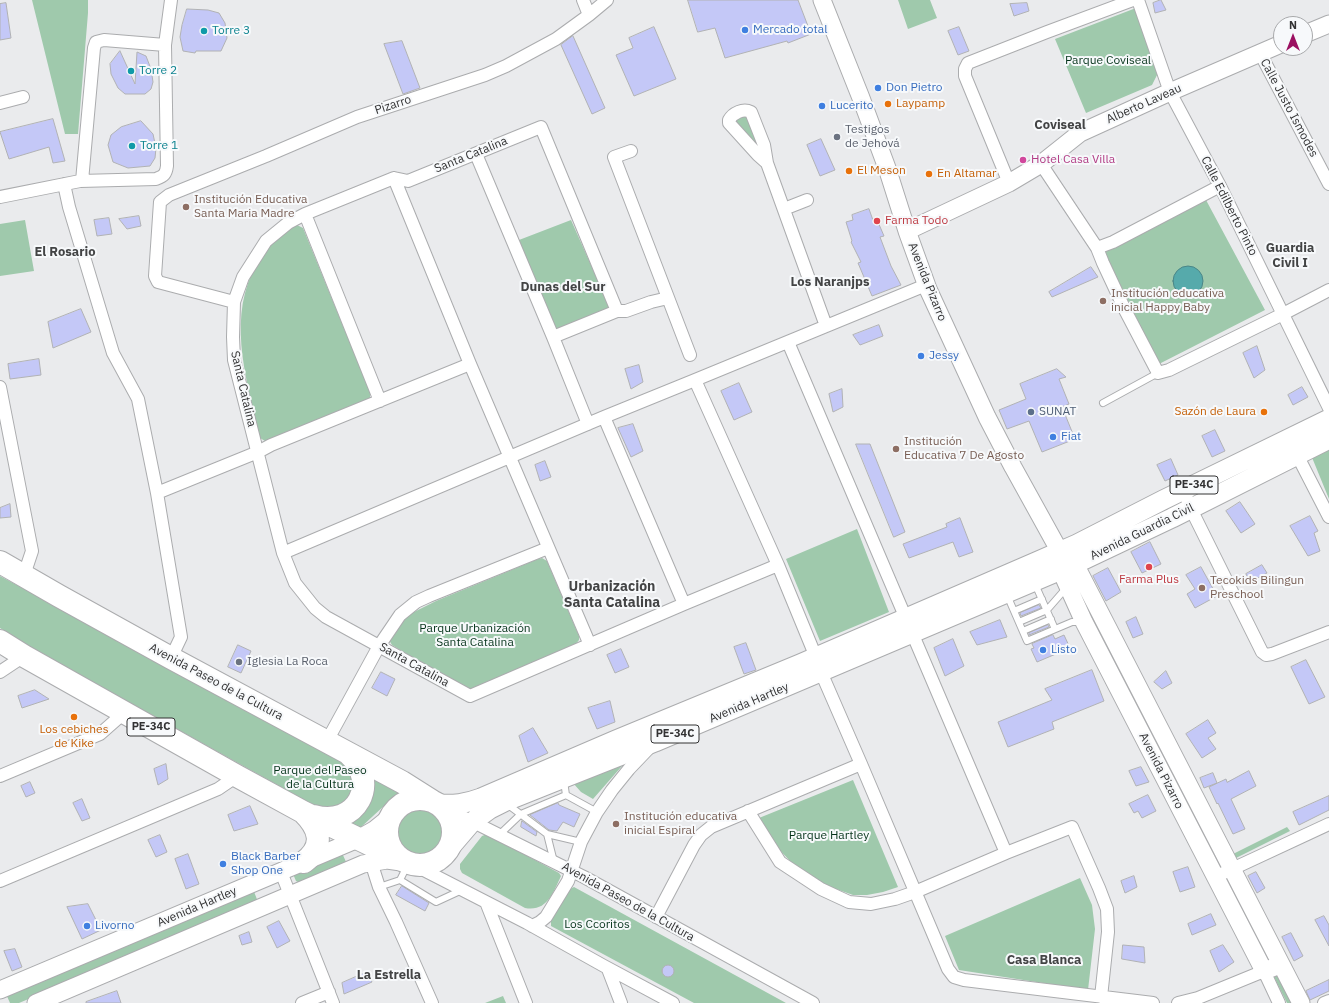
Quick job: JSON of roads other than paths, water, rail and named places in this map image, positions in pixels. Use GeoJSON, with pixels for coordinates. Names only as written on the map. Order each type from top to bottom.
{"type":"FeatureCollection","features":[{"type":"Feature","properties":{"kind":"highway","name":"Avenida Paseo de la Cultura"},"geometry":{"type":"LineString","coordinates":[[0,562],[171,658],[402,782],[437,804]]}},
{"type":"Feature","properties":{"kind":"highway","name":"PE-34C"},"geometry":{"type":"LineString","coordinates":[[0,641],[237,776],[303,812],[358,839],[406,866],[425,865],[434,862],[442,857],[448,850]]}},
{"type":"Feature","properties":{"kind":"highway"},"geometry":{"type":"LineString","coordinates":[[303,812],[323,819],[344,815],[353,809],[363,790],[364,779],[356,760],[347,752]]}},
{"type":"Feature","properties":{"kind":"highway","name":"PE-34C"},"geometry":{"type":"LineString","coordinates":[[390,818],[397,808],[406,802],[417,799],[428,800],[437,804]]}},
{"type":"Feature","properties":{"kind":"highway"},"geometry":{"type":"LineString","coordinates":[[437,804],[449,815],[452,825],[453,836],[448,850]]}},
{"type":"Feature","properties":{"kind":"highway"},"geometry":{"type":"LineString","coordinates":[[303,812],[311,820],[317,830],[318,841],[316,850],[311,857],[304,862]]}},
{"type":"Feature","properties":{"kind":"highway"},"geometry":{"type":"LineString","coordinates":[[390,818],[387,828],[388,840],[393,852],[406,866]]}},
{"type":"Feature","properties":{"kind":"main road","name":"Avenida Pizarro"},"geometry":{"type":"LineString","coordinates":[[822,0],[887,168],[926,285],[987,417],[1060,552],[1084,622],[1264,971]]}},
{"type":"Feature","properties":{"kind":"main road"},"geometry":{"type":"LineString","coordinates":[[1313,31],[1329,24]]}},
{"type":"Feature","properties":{"kind":"main road","name":"Alberto Laveau"},"geometry":{"type":"LineString","coordinates":[[907,231],[1009,183],[1041,164],[1080,133],[1273,48]]}},
{"type":"Feature","properties":{"kind":"main road","name":"Avenida Guardia Civil"},"geometry":{"type":"LineString","coordinates":[[1068,574],[1191,508],[1293,447],[1329,419]]}},
{"type":"Feature","properties":{"kind":"main road","name":"Avenida Guardia Civil"},"geometry":{"type":"LineString","coordinates":[[1060,552],[1184,491],[1293,447],[1329,439]]}},
{"type":"Feature","properties":{"kind":"main road","name":"Avenida Hartley"},"geometry":{"type":"LineString","coordinates":[[437,804],[451,805],[466,803],[481,798],[616,740],[818,664],[910,626],[1060,552]]}},
{"type":"Feature","properties":{"kind":"main road","name":"Avenida Pizarro"},"geometry":{"type":"LineString","coordinates":[[1068,574],[1231,869],[1301,1003]]}},
{"type":"Feature","properties":{"kind":"main road","name":"Avenida Hartley"},"geometry":{"type":"LineString","coordinates":[[910,626],[1007,594],[1035,582],[1068,574]]}},
{"type":"Feature","properties":{"kind":"main road","name":"Avenida Hartley"},"geometry":{"type":"LineString","coordinates":[[448,850],[472,822],[490,809],[504,802],[565,786],[818,664]]}},
{"type":"Feature","properties":{"kind":"main road","name":"Avenida Hartley"},"geometry":{"type":"LineString","coordinates":[[0,990],[358,839],[374,830],[390,818]]}},
{"type":"Feature","properties":{"kind":"main road","name":"Avenida Hartley"},"geometry":{"type":"LineString","coordinates":[[36,1003],[363,864],[387,860],[406,866]]}},
{"type":"Feature","properties":{"kind":"main road"},"geometry":{"type":"LineString","coordinates":[[1264,971],[1280,965]]}},
{"type":"Feature","properties":{"kind":"street"},"geometry":{"type":"LineString","coordinates":[[0,197],[82,181],[156,179],[163,176],[166,172],[167,166],[165,45],[171,0]]}},
{"type":"Feature","properties":{"kind":"street"},"geometry":{"type":"LineString","coordinates":[[582,0],[589,15]]}},
{"type":"Feature","properties":{"kind":"street","name":"Pizarro"},"geometry":{"type":"LineString","coordinates":[[234,302],[158,282],[155,276],[160,202],[169,195],[357,117],[485,75],[499,69],[556,39],[607,0]]}},
{"type":"Feature","properties":{"kind":"street"},"geometry":{"type":"LineString","coordinates":[[1009,183],[965,76],[965,69],[968,63],[1133,0]]}},
{"type":"Feature","properties":{"kind":"street","name":"Calle Edilberto Pinto"},"geometry":{"type":"LineString","coordinates":[[1138,0],[1170,92],[1220,186],[1329,408]]}},
{"type":"Feature","properties":{"kind":"street"},"geometry":{"type":"LineString","coordinates":[[82,181],[94,48],[96,42],[104,40],[165,45]]}},
{"type":"Feature","properties":{"kind":"street","name":"Calle Justo Ismodes"},"geometry":{"type":"LineString","coordinates":[[1260,54],[1329,184]]}},
{"type":"Feature","properties":{"kind":"street"},"geometry":{"type":"LineString","coordinates":[[0,103],[23,97]]}},
{"type":"Feature","properties":{"kind":"street","name":"Santa Catalina"},"geometry":{"type":"LineString","coordinates":[[590,644],[470,696],[326,617],[315,608],[295,583],[283,553],[234,360],[234,302],[243,277],[266,241],[288,223],[305,214],[394,178],[408,181],[541,127],[617,312]]}},
{"type":"Feature","properties":{"kind":"street"},"geometry":{"type":"LineString","coordinates":[[632,151],[614,157],[690,354]]}},
{"type":"Feature","properties":{"kind":"street"},"geometry":{"type":"LineString","coordinates":[[476,154],[588,424]]}},
{"type":"Feature","properties":{"kind":"street"},"geometry":{"type":"LineString","coordinates":[[767,163],[826,326]]}},
{"type":"Feature","properties":{"kind":"street"},"geometry":{"type":"LineString","coordinates":[[1041,164],[1097,248],[1102,263],[1158,373],[1169,370],[1329,290]]}},
{"type":"Feature","properties":{"kind":"street"},"geometry":{"type":"LineString","coordinates":[[394,178],[470,364],[590,644],[778,565]]}},
{"type":"Feature","properties":{"kind":"street"},"geometry":{"type":"LineString","coordinates":[[64,184],[69,207],[113,353],[138,399],[157,493],[182,637],[171,658]]}},
{"type":"Feature","properties":{"kind":"street"},"geometry":{"type":"LineString","coordinates":[[1097,248],[1112,242],[1220,186]]}},
{"type":"Feature","properties":{"kind":"street"},"geometry":{"type":"LineString","coordinates":[[784,209],[807,200]]}},
{"type":"Feature","properties":{"kind":"street"},"geometry":{"type":"LineString","coordinates":[[305,214],[380,401]]}},
{"type":"Feature","properties":{"kind":"street"},"geometry":{"type":"LineString","coordinates":[[283,553],[604,417],[926,285]]}},
{"type":"Feature","properties":{"kind":"street"},"geometry":{"type":"LineString","coordinates":[[553,337],[617,312],[626,312],[651,302],[668,298]]}},
{"type":"Feature","properties":{"kind":"street"},"geometry":{"type":"LineString","coordinates":[[788,342],[1006,853]]}},
{"type":"Feature","properties":{"kind":"street"},"geometry":{"type":"LineString","coordinates":[[157,493],[470,364]]}},
{"type":"Feature","properties":{"kind":"street"},"geometry":{"type":"LineString","coordinates":[[695,380],[778,565],[818,664],[948,969],[954,977],[964,980],[1153,1003]]}},
{"type":"Feature","properties":{"kind":"street"},"geometry":{"type":"LineString","coordinates":[[0,387],[32,551],[24,575]]}},
{"type":"Feature","properties":{"kind":"street"},"geometry":{"type":"LineString","coordinates":[[604,417],[684,604]]}},
{"type":"Feature","properties":{"kind":"street"},"geometry":{"type":"LineString","coordinates":[[1293,447],[1329,517]]}},
{"type":"Feature","properties":{"kind":"street"},"geometry":{"type":"LineString","coordinates":[[1184,491],[1262,652],[1266,655],[1272,654],[1329,632]]}},
{"type":"Feature","properties":{"kind":"street"},"geometry":{"type":"LineString","coordinates":[[327,741],[379,646],[400,615],[416,602],[548,548]]}},
{"type":"Feature","properties":{"kind":"street"},"geometry":{"type":"LineString","coordinates":[[0,672],[24,656]]}},
{"type":"Feature","properties":{"kind":"street"},"geometry":{"type":"LineString","coordinates":[[0,776],[100,734],[125,712]]}},
{"type":"Feature","properties":{"kind":"street"},"geometry":{"type":"LineString","coordinates":[[532,926],[546,917],[568,880],[581,842],[597,812],[629,769],[656,742]]}},
{"type":"Feature","properties":{"kind":"street"},"geometry":{"type":"LineString","coordinates":[[656,917],[694,845],[701,835],[711,828],[748,811],[861,764]]}},
{"type":"Feature","properties":{"kind":"street"},"geometry":{"type":"LineString","coordinates":[[0,881],[218,789],[237,776]]}},
{"type":"Feature","properties":{"kind":"street","name":"Avenida Paseo de la Cultura"},"geometry":{"type":"LineString","coordinates":[[437,804],[571,870],[813,1003]]}},
{"type":"Feature","properties":{"kind":"street"},"geometry":{"type":"LineString","coordinates":[[748,811],[780,862],[821,889],[849,902],[871,904],[895,900],[1072,827],[1107,910],[1108,932],[1101,997]]}},
{"type":"Feature","properties":{"kind":"street"},"geometry":{"type":"LineString","coordinates":[[1215,877],[1329,824]]}},
{"type":"Feature","properties":{"kind":"street"},"geometry":{"type":"LineString","coordinates":[[371,862],[378,887],[396,922],[432,1003]]}},
{"type":"Feature","properties":{"kind":"street"},"geometry":{"type":"LineString","coordinates":[[406,866],[486,902],[673,1003]]}},
{"type":"Feature","properties":{"kind":"street"},"geometry":{"type":"LineString","coordinates":[[281,872],[331,997],[302,1003]]}},
{"type":"Feature","properties":{"kind":"street"},"geometry":{"type":"LineString","coordinates":[[486,902],[526,1003]]}},
{"type":"Feature","properties":{"kind":"street"},"geometry":{"type":"LineString","coordinates":[[608,969],[621,1003]]}},
{"type":"Feature","properties":{"kind":"street"},"geometry":{"type":"LineString","coordinates":[[1178,1003],[1198,998],[1264,971],[1279,1003]]}},
{"type":"Feature","properties":{"kind":"street"},"geometry":{"type":"LineString","coordinates":[[1324,1003],[1329,1001]]}},
{"type":"Feature","properties":{"kind":"lane"},"geometry":{"type":"LineString","coordinates":[[1103,403],[1158,373]]}},
{"type":"Feature","properties":{"kind":"lane"},"geometry":{"type":"LineString","coordinates":[[1019,622],[1047,610],[1068,574]]}},
{"type":"Feature","properties":{"kind":"lane"},"geometry":{"type":"LineString","coordinates":[[1035,582],[1055,629]]}},
{"type":"Feature","properties":{"kind":"lane"},"geometry":{"type":"LineString","coordinates":[[1007,594],[1027,641],[1072,622],[1084,622]]}},
{"type":"Feature","properties":{"kind":"lane"},"geometry":{"type":"LineString","coordinates":[[1014,611],[1042,600]]}},
{"type":"Feature","properties":{"kind":"lane"},"geometry":{"type":"LineString","coordinates":[[1023,631],[1051,619]]}},
{"type":"Feature","properties":{"kind":"lane"},"geometry":{"type":"LineString","coordinates":[[499,835],[521,814],[565,786],[597,812]]}},
{"type":"Feature","properties":{"kind":"lane"},"geometry":{"type":"LineString","coordinates":[[504,802],[547,834],[581,842]]}},
{"type":"Feature","properties":{"kind":"lane"},"geometry":{"type":"LineString","coordinates":[[547,834],[554,862]]}},
{"type":"Feature","properties":{"kind":"lane"},"geometry":{"type":"LineString","coordinates":[[378,887],[406,866],[436,902],[462,890]]}},
{"type":"Feature","properties":{"kind":"water"},"geometry":{"type":"Polygon","coordinates":[[[1188,266],[1199,270],[1203,281],[1199,292],[1188,296],[1177,292],[1173,281],[1177,270],[1188,266]]]}},
{"type":"Feature","properties":{"kind":"place","name":"Mercado total"},"geometry":{"type":"Point","coordinates":[745,30]}},
{"type":"Feature","properties":{"kind":"place","name":"Torre 3"},"geometry":{"type":"Point","coordinates":[204,31]}},
{"type":"Feature","properties":{"kind":"place","name":"Torre 2"},"geometry":{"type":"Point","coordinates":[131,71]}},
{"type":"Feature","properties":{"kind":"place","name":"Don Pietro"},"geometry":{"type":"Point","coordinates":[878,88]}},
{"type":"Feature","properties":{"kind":"place","name":"Laypamp"},"geometry":{"type":"Point","coordinates":[888,104]}},
{"type":"Feature","properties":{"kind":"place","name":"Lucerito"},"geometry":{"type":"Point","coordinates":[822,106]}},
{"type":"Feature","properties":{"kind":"place","name":"Testigos de Jehová"},"geometry":{"type":"Point","coordinates":[837,137]}},
{"type":"Feature","properties":{"kind":"place","name":"Torre 1"},"geometry":{"type":"Point","coordinates":[132,146]}},
{"type":"Feature","properties":{"kind":"place","name":"Hotel Casa Villa"},"geometry":{"type":"Point","coordinates":[1023,160]}},
{"type":"Feature","properties":{"kind":"place","name":"El Meson"},"geometry":{"type":"Point","coordinates":[849,171]}},
{"type":"Feature","properties":{"kind":"place","name":"En Altamar"},"geometry":{"type":"Point","coordinates":[929,174]}},
{"type":"Feature","properties":{"kind":"place","name":"Institución Educativa Santa Maria Madre"},"geometry":{"type":"Point","coordinates":[186,207]}},
{"type":"Feature","properties":{"kind":"place","name":"Farma Todo"},"geometry":{"type":"Point","coordinates":[877,221]}},
{"type":"Feature","properties":{"kind":"place","name":"Institución educativa inicial Happy Baby"},"geometry":{"type":"Point","coordinates":[1103,301]}},
{"type":"Feature","properties":{"kind":"place","name":"Jessy"},"geometry":{"type":"Point","coordinates":[921,356]}},
{"type":"Feature","properties":{"kind":"place","name":"SUNAT"},"geometry":{"type":"Point","coordinates":[1031,412]}},
{"type":"Feature","properties":{"kind":"place","name":"Sazón de Laura"},"geometry":{"type":"Point","coordinates":[1264,412]}},
{"type":"Feature","properties":{"kind":"place","name":"Fiat"},"geometry":{"type":"Point","coordinates":[1053,437]}},
{"type":"Feature","properties":{"kind":"place","name":"Institución Educativa 7 De Agosto"},"geometry":{"type":"Point","coordinates":[896,449]}},
{"type":"Feature","properties":{"kind":"place","name":"Farma Plus"},"geometry":{"type":"Point","coordinates":[1149,567]}},
{"type":"Feature","properties":{"kind":"place","name":"Tecokids Bilingun Preschool"},"geometry":{"type":"Point","coordinates":[1202,588]}},
{"type":"Feature","properties":{"kind":"place","name":"Listo"},"geometry":{"type":"Point","coordinates":[1043,650]}},
{"type":"Feature","properties":{"kind":"place","name":"Iglesia La Roca"},"geometry":{"type":"Point","coordinates":[239,662]}},
{"type":"Feature","properties":{"kind":"place","name":"Los cebiches de Kike"},"geometry":{"type":"Point","coordinates":[74,717]}},
{"type":"Feature","properties":{"kind":"place","name":"Institución educativa inicial Espiral"},"geometry":{"type":"Point","coordinates":[616,824]}},
{"type":"Feature","properties":{"kind":"place","name":"Black Barber Shop One"},"geometry":{"type":"Point","coordinates":[223,864]}},
{"type":"Feature","properties":{"kind":"place","name":"Livorno"},"geometry":{"type":"Point","coordinates":[87,926]}},
{"type":"Feature","properties":{"kind":"district","name":"Coviseal"},"geometry":{"type":"Point","coordinates":[1060,125]}},
{"type":"Feature","properties":{"kind":"district","name":"El Rosario"},"geometry":{"type":"Point","coordinates":[65,252]}},
{"type":"Feature","properties":{"kind":"district","name":"Guardia Civil I"},"geometry":{"type":"Point","coordinates":[1290,256]}},
{"type":"Feature","properties":{"kind":"district","name":"Los Naranjps"},"geometry":{"type":"Point","coordinates":[830,282]}},
{"type":"Feature","properties":{"kind":"district","name":"Dunas del Sur"},"geometry":{"type":"Point","coordinates":[563,287]}},
{"type":"Feature","properties":{"kind":"district","name":"Urbanización Santa Catalina"},"geometry":{"type":"Point","coordinates":[612,596]}},
{"type":"Feature","properties":{"kind":"district","name":"Casa Blanca"},"geometry":{"type":"Point","coordinates":[1044,960]}},
{"type":"Feature","properties":{"kind":"district","name":"La Estrella"},"geometry":{"type":"Point","coordinates":[389,975]}},
{"type":"Feature","properties":{"kind":"park label","name":"Parque Coviseal"},"geometry":{"type":"Point","coordinates":[1108,61]}},
{"type":"Feature","properties":{"kind":"park label","name":"Parque Urbanización Santa Catalina"},"geometry":{"type":"Point","coordinates":[475,636]}},
{"type":"Feature","properties":{"kind":"park label","name":"Parque del Paseo de la Cultura"},"geometry":{"type":"Point","coordinates":[320,778]}},
{"type":"Feature","properties":{"kind":"park label","name":"Parque Hartley"},"geometry":{"type":"Point","coordinates":[829,836]}},
{"type":"Feature","properties":{"kind":"park label","name":"Los Ccoritos"},"geometry":{"type":"Point","coordinates":[597,925]}}]}
